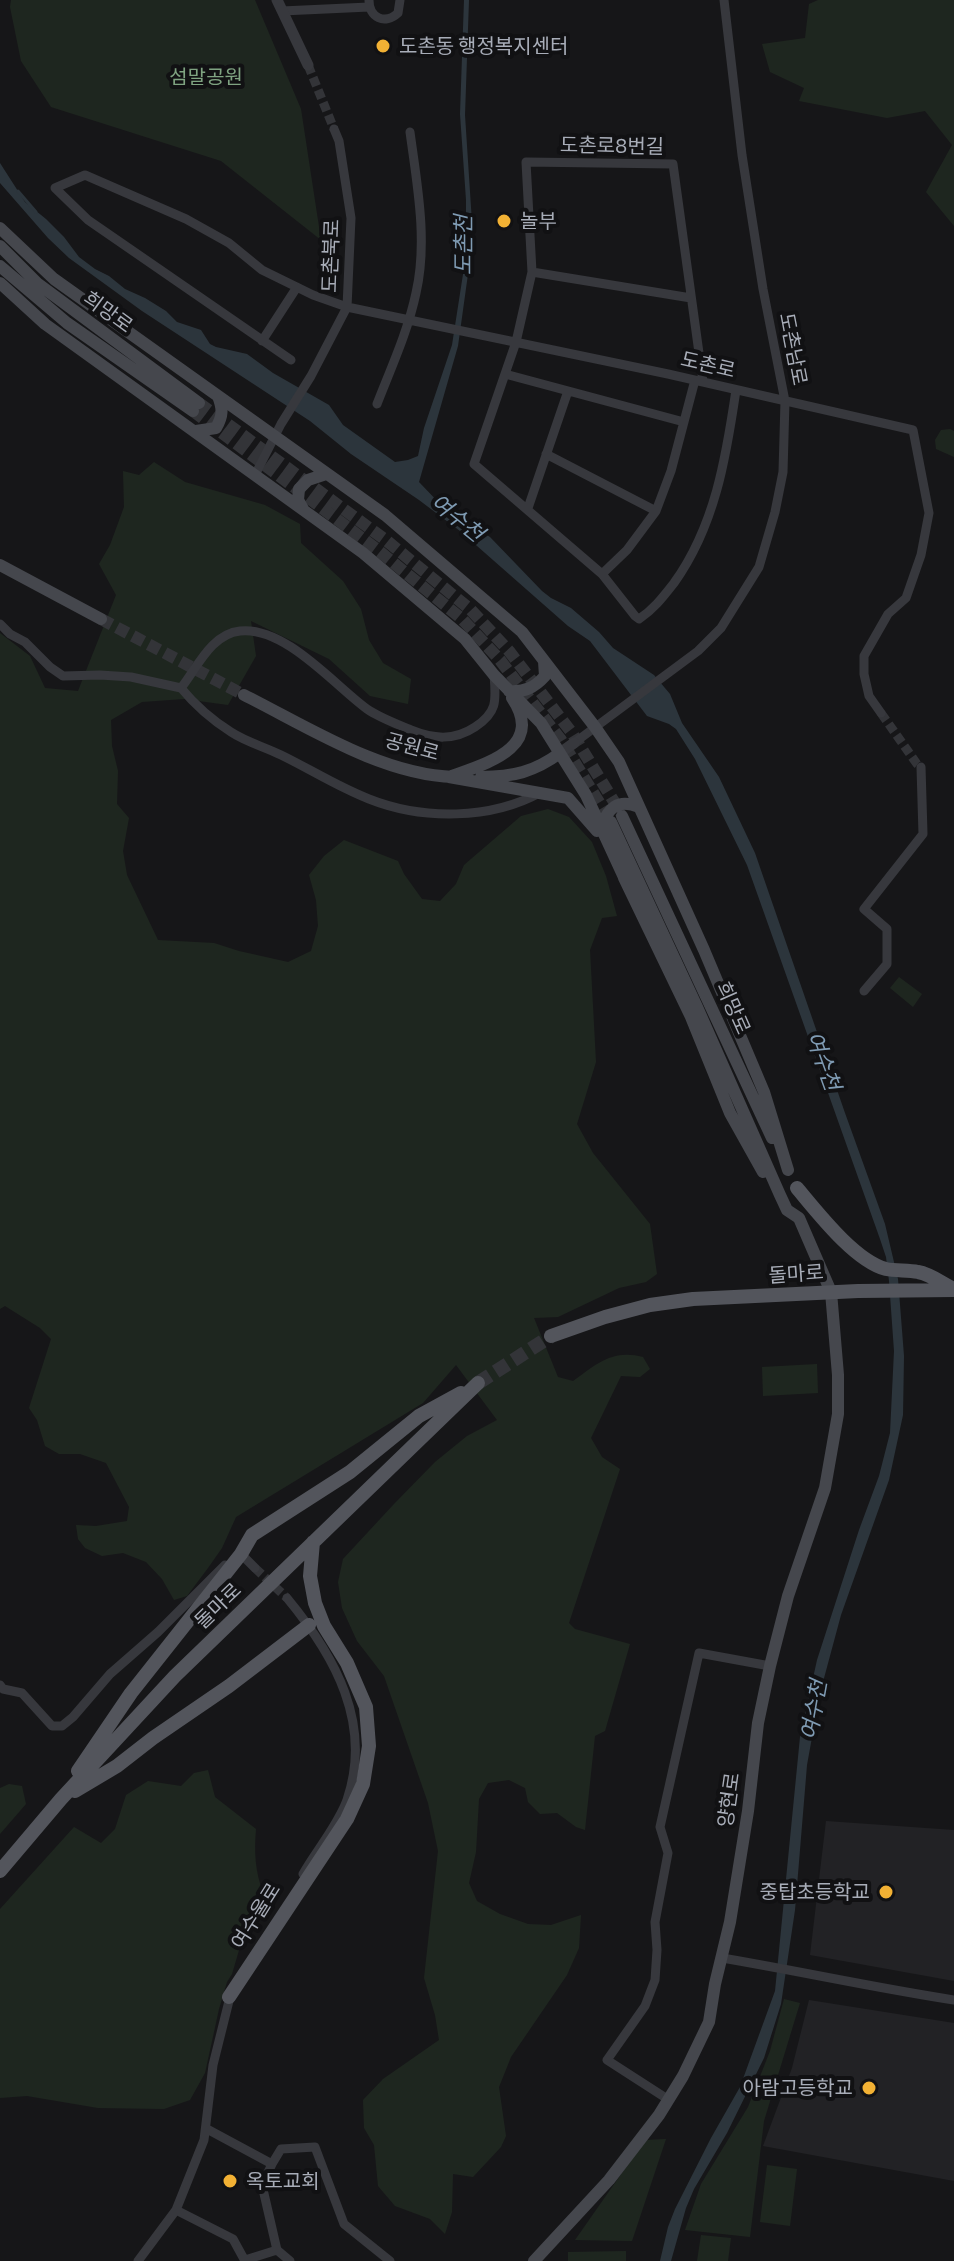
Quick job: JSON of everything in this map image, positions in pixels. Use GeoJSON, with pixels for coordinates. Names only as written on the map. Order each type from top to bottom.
{"type":"FeatureCollection","features":[{"type":"Feature","properties":{"kind":"main road"},"geometry":{"type":"LineString","coordinates":[[0,228],[54,279],[385,515],[522,632],[619,762],[764,1092],[788,1170]]}},
{"type":"Feature","properties":{"kind":"main road","name":"희망로"},"geometry":{"type":"LineString","coordinates":[[0,246],[37,283],[196,407],[67,323],[0,266]]}},
{"type":"Feature","properties":{"kind":"main road"},"geometry":{"type":"LineString","coordinates":[[0,283],[45,324],[363,553],[465,639],[515,702],[522,723],[521,736],[508,753],[449,777]]}},
{"type":"Feature","properties":{"kind":"main road"},"geometry":{"type":"LineString","coordinates":[[196,431],[216,428],[223,409],[218,396]]}},
{"type":"Feature","properties":{"kind":"main road"},"geometry":{"type":"LineString","coordinates":[[305,511],[298,500],[299,489],[308,480],[326,474]]}},
{"type":"Feature","properties":{"kind":"main road"},"geometry":{"type":"LineString","coordinates":[[0,565],[101,619]]}},
{"type":"Feature","properties":{"kind":"main road"},"geometry":{"type":"LineString","coordinates":[[509,691],[520,691],[538,684],[545,676],[544,661]]}},
{"type":"Feature","properties":{"kind":"main road"},"geometry":{"type":"LineString","coordinates":[[494,675],[541,723],[586,795],[611,821]]}},
{"type":"Feature","properties":{"kind":"main road","name":"공원로"},"geometry":{"type":"LineString","coordinates":[[244,695],[362,753],[413,771],[449,777],[519,775],[543,765],[560,753]]}},
{"type":"Feature","properties":{"kind":"main road"},"geometry":{"type":"LineString","coordinates":[[449,777],[568,798],[606,844],[691,1017],[730,1113],[756,1161],[780,1195]]}},
{"type":"Feature","properties":{"kind":"main road"},"geometry":{"type":"LineString","coordinates":[[628,886],[611,821],[606,814],[618,803],[639,807]]}},
{"type":"Feature","properties":{"kind":"main road","name":"희망로"},"geometry":{"type":"LineString","coordinates":[[611,821],[797,1188],[801,1204],[799,1218],[831,1292]]}},
{"type":"Feature","properties":{"kind":"main road","name":"희망로"},"geometry":{"type":"LineString","coordinates":[[611,821],[787,1210],[799,1218]]}},
{"type":"Feature","properties":{"kind":"main road"},"geometry":{"type":"LineString","coordinates":[[797,1188],[843,1240],[878,1266],[922,1272],[954,1290]]}},
{"type":"Feature","properties":{"kind":"main road","name":"돌마로"},"geometry":{"type":"LineString","coordinates":[[551,1336],[650,1305],[693,1299],[954,1290]]}},
{"type":"Feature","properties":{"kind":"main road","name":"양현로"},"geometry":{"type":"LineString","coordinates":[[534,2261],[609,2180],[669,2100],[709,2022],[730,1922],[758,1723],[770,1666],[788,1596],[825,1488],[838,1414],[831,1292]]}},
{"type":"Feature","properties":{"kind":"main road","name":"돌마로"},"geometry":{"type":"LineString","coordinates":[[0,1871],[61,1799],[175,1676],[478,1383],[419,1416],[350,1472],[252,1535],[241,1554]]}},
{"type":"Feature","properties":{"kind":"main road"},"geometry":{"type":"LineString","coordinates":[[229,1997],[347,1819],[363,1784],[369,1746],[366,1707],[315,1603],[310,1576],[313,1542]]}},
{"type":"Feature","properties":{"kind":"main road"},"geometry":{"type":"LineString","coordinates":[[61,1799],[131,1693],[241,1554]]}},
{"type":"Feature","properties":{"kind":"main road"},"geometry":{"type":"LineString","coordinates":[[61,1799],[117,1766],[309,1625]]}},
{"type":"Feature","properties":{"kind":"street"},"geometry":{"type":"LineString","coordinates":[[308,65],[280,6],[369,4],[374,16],[384,20],[398,13],[400,0]]}},
{"type":"Feature","properties":{"kind":"street","name":"도촌남로"},"geometry":{"type":"LineString","coordinates":[[595,727],[698,651],[721,628],[759,567],[783,472],[785,401],[760,274],[724,0]]}},
{"type":"Feature","properties":{"kind":"street","name":"도촌북로"},"geometry":{"type":"LineString","coordinates":[[276,438],[347,307],[351,218],[339,141],[334,129]]}},
{"type":"Feature","properties":{"kind":"street"},"geometry":{"type":"LineString","coordinates":[[377,404],[416,293],[420,225],[410,132]]}},
{"type":"Feature","properties":{"kind":"street","name":"도촌로8번길"},"geometry":{"type":"LineString","coordinates":[[528,508],[474,464],[516,342],[532,272],[526,162],[673,164],[699,381]]}},
{"type":"Feature","properties":{"kind":"street"},"geometry":{"type":"LineString","coordinates":[[291,360],[88,220],[55,188],[85,175],[186,219],[229,243],[262,270],[297,287],[347,307],[408,319]]}},
{"type":"Feature","properties":{"kind":"street"},"geometry":{"type":"LineString","coordinates":[[532,272],[691,298]]}},
{"type":"Feature","properties":{"kind":"street"},"geometry":{"type":"LineString","coordinates":[[262,341],[297,287]]}},
{"type":"Feature","properties":{"kind":"street","name":"도촌로"},"geometry":{"type":"LineString","coordinates":[[408,319],[913,430],[929,513],[921,555],[906,598],[888,614],[864,656],[869,696],[881,713]]}},
{"type":"Feature","properties":{"kind":"street"},"geometry":{"type":"LineString","coordinates":[[505,374],[684,422]]}},
{"type":"Feature","properties":{"kind":"street"},"geometry":{"type":"LineString","coordinates":[[602,574],[627,550],[656,511],[699,381]]}},
{"type":"Feature","properties":{"kind":"street"},"geometry":{"type":"LineString","coordinates":[[568,391],[528,508],[602,574],[639,619],[660,602],[690,560],[714,503],[736,390]]}},
{"type":"Feature","properties":{"kind":"street"},"geometry":{"type":"LineString","coordinates":[[255,475],[276,438]]}},
{"type":"Feature","properties":{"kind":"street"},"geometry":{"type":"LineString","coordinates":[[546,454],[656,511]]}},
{"type":"Feature","properties":{"kind":"street"},"geometry":{"type":"LineString","coordinates":[[0,624],[63,676],[131,677],[181,688],[209,716],[232,733],[370,800],[446,814],[493,811],[541,792]]}},
{"type":"Feature","properties":{"kind":"street"},"geometry":{"type":"LineString","coordinates":[[181,688],[213,644],[224,636],[240,631],[253,632],[288,644],[371,712],[426,736],[440,738],[459,736],[483,721],[493,710],[496,700],[494,675]]}},
{"type":"Feature","properties":{"kind":"street"},"geometry":{"type":"LineString","coordinates":[[574,743],[595,727]]}},
{"type":"Feature","properties":{"kind":"street","name":"공원로"},"geometry":{"type":"LineString","coordinates":[[560,753],[574,743]]}},
{"type":"Feature","properties":{"kind":"street"},"geometry":{"type":"LineString","coordinates":[[864,991],[887,964],[889,946],[887,929],[864,909],[923,834],[921,767]]}},
{"type":"Feature","properties":{"kind":"street"},"geometry":{"type":"LineString","coordinates":[[0,1685],[3,1689],[22,1693],[52,1726],[62,1726],[110,1674],[158,1632],[218,1572],[241,1554],[255,1568]]}},
{"type":"Feature","properties":{"kind":"street","name":"여수울로"},"geometry":{"type":"LineString","coordinates":[[138,2261],[176,2210],[204,2140],[213,2065],[229,1997],[346,1804],[352,1782],[357,1751],[352,1715],[328,1656],[287,1598]]}},
{"type":"Feature","properties":{"kind":"street"},"geometry":{"type":"LineString","coordinates":[[669,2100],[607,2060],[645,2006],[655,1980],[655,1922],[668,1853],[660,1827],[699,1653],[770,1666]]}},
{"type":"Feature","properties":{"kind":"street"},"geometry":{"type":"LineString","coordinates":[[722,1958],[954,2000]]}},
{"type":"Feature","properties":{"kind":"street"},"geometry":{"type":"LineString","coordinates":[[207,2129],[272,2164]]}},
{"type":"Feature","properties":{"kind":"street"},"geometry":{"type":"LineString","coordinates":[[290,2261],[277,2250],[262,2185],[281,2149],[315,2147],[344,2224],[390,2261]]}},
{"type":"Feature","properties":{"kind":"street"},"geometry":{"type":"LineString","coordinates":[[176,2210],[233,2239],[245,2260],[277,2250]]}},
{"type":"Feature","properties":{"kind":"shaded area","name":"중탑초등학교"},"geometry":{"type":"Polygon","coordinates":[[[826,1821],[954,1830],[954,1981],[810,1955],[826,1821]]]}},
{"type":"Feature","properties":{"kind":"shaded area","name":"아람고등학교"},"geometry":{"type":"Polygon","coordinates":[[[809,2000],[954,2023],[954,2181],[763,2146],[792,2068],[809,2000]]]}},
{"type":"Feature","properties":{"kind":"green space","name":"섬말공원"},"geometry":{"type":"Polygon","coordinates":[[[11,0],[255,0],[301,109],[321,240],[221,161],[51,107],[21,61],[11,0]]]}},
{"type":"Feature","properties":{"kind":"green space"},"geometry":{"type":"Polygon","coordinates":[[[818,0],[954,0],[954,226],[926,192],[952,145],[925,111],[887,118],[799,101],[804,88],[770,72],[762,44],[805,38],[809,4],[818,0]]]}},
{"type":"Feature","properties":{"kind":"green space"},"geometry":{"type":"Polygon","coordinates":[[[941,430],[954,431],[954,457],[936,449],[935,440],[941,430]]]}},
{"type":"Feature","properties":{"kind":"green space"},"geometry":{"type":"Polygon","coordinates":[[[154,462],[185,482],[265,505],[300,524],[301,543],[343,581],[361,609],[369,640],[383,663],[411,679],[408,704],[370,696],[329,659],[251,621],[256,656],[228,705],[184,699],[142,702],[111,720],[112,746],[118,771],[117,804],[129,818],[123,851],[127,875],[158,940],[214,943],[288,962],[311,951],[318,926],[316,900],[309,875],[324,856],[344,840],[398,861],[422,899],[440,901],[456,884],[464,865],[521,816],[548,809],[569,817],[592,842],[617,916],[602,918],[590,950],[596,1062],[577,1124],[593,1153],[650,1224],[657,1274],[646,1282],[619,1288],[558,1317],[534,1318],[558,1377],[573,1381],[605,1360],[622,1355],[643,1357],[650,1369],[640,1377],[621,1376],[591,1438],[602,1457],[620,1469],[569,1623],[575,1629],[630,1644],[605,1731],[595,1736],[585,1830],[557,1813],[540,1814],[528,1802],[525,1788],[509,1780],[488,1783],[479,1799],[476,1852],[469,1883],[477,1901],[528,1924],[551,1925],[581,1915],[579,1948],[567,1975],[511,2057],[499,2087],[506,2136],[501,2147],[473,2177],[453,2174],[452,2212],[445,2234],[430,2219],[395,2206],[378,2186],[374,2145],[364,2128],[363,2100],[383,2079],[439,2040],[424,1978],[438,1851],[428,1803],[384,1676],[357,1641],[342,1608],[338,1582],[343,1559],[435,1462],[467,1436],[497,1420],[456,1365],[423,1403],[236,1517],[222,1548],[208,1568],[187,1596],[174,1600],[162,1579],[146,1562],[123,1553],[102,1556],[85,1548],[78,1539],[76,1525],[96,1526],[127,1521],[129,1507],[106,1463],[80,1454],[59,1454],[45,1446],[37,1420],[29,1408],[51,1339],[40,1328],[5,1306],[0,1309],[0,633],[30,656],[45,688],[78,691],[116,595],[99,564],[110,545],[124,507],[123,471],[139,475],[154,462]]]}},
{"type":"Feature","properties":{"kind":"green space"},"geometry":{"type":"Polygon","coordinates":[[[899,977],[922,994],[913,1007],[890,988],[899,977]]]}},
{"type":"Feature","properties":{"kind":"green space"},"geometry":{"type":"Polygon","coordinates":[[[817,1364],[818,1393],[763,1396],[762,1367],[817,1364]]]}},
{"type":"Feature","properties":{"kind":"green space"},"geometry":{"type":"Polygon","coordinates":[[[208,1770],[215,1797],[256,1829],[256,1861],[263,1892],[227,1982],[205,2073],[190,2100],[164,2109],[98,2108],[27,2096],[0,2098],[0,1909],[74,1827],[101,1843],[115,1829],[126,1795],[148,1781],[181,1786],[194,1773],[208,1770]]]}},
{"type":"Feature","properties":{"kind":"green space"},"geometry":{"type":"Polygon","coordinates":[[[9,1784],[22,1786],[26,1804],[0,1834],[0,1788],[9,1784]]]}},
{"type":"Feature","properties":{"kind":"green space"},"geometry":{"type":"Polygon","coordinates":[[[784,1999],[800,2003],[764,2121],[750,2237],[685,2230],[701,2184],[748,2107],[770,2051],[784,1999]]]}},
{"type":"Feature","properties":{"kind":"green space"},"geometry":{"type":"Polygon","coordinates":[[[666,2139],[632,2241],[575,2240],[645,2140],[666,2139]]]}},
{"type":"Feature","properties":{"kind":"green space"},"geometry":{"type":"Polygon","coordinates":[[[767,2165],[797,2169],[790,2226],[760,2222],[767,2165]]]}},
{"type":"Feature","properties":{"kind":"green space"},"geometry":{"type":"Polygon","coordinates":[[[701,2235],[731,2238],[728,2261],[697,2261],[701,2235]]]}},
{"type":"Feature","properties":{"kind":"green space"},"geometry":{"type":"Polygon","coordinates":[[[626,2251],[626,2261],[568,2261],[568,2252],[626,2251]]]}},
{"type":"Feature","properties":{"kind":"water"},"geometry":{"type":"Polygon","coordinates":[[[464,0],[469,0],[465,115],[473,238],[458,346],[419,482],[441,505],[490,537],[542,591],[571,608],[613,648],[654,675],[670,694],[682,723],[719,777],[755,853],[885,1224],[898,1279],[904,1356],[903,1415],[889,1480],[841,1615],[820,1693],[807,1765],[795,1910],[781,2004],[764,2058],[727,2133],[694,2189],[671,2261],[660,2261],[668,2227],[711,2138],[740,2087],[775,1991],[800,1737],[817,1660],[879,1476],[890,1433],[894,1351],[886,1257],[747,865],[695,759],[676,729],[647,716],[590,641],[568,626],[460,531],[310,421],[142,311],[69,258],[0,183],[0,163],[25,202],[95,269],[166,311],[177,322],[201,330],[210,344],[247,354],[273,373],[329,405],[343,425],[395,462],[408,460],[418,456],[424,428],[452,345],[466,255],[460,114],[464,0]]]}},
{"type":"Feature","properties":{"kind":"waterway","name":"여수천"},"geometry":{"type":"LineString","coordinates":[[18,191],[36,212]]}},
{"type":"Feature","properties":{"kind":"tunnel"},"geometry":{"type":"LineString","coordinates":[[308,65],[334,129]]}},
{"type":"Feature","properties":{"kind":"tunnel"},"geometry":{"type":"LineString","coordinates":[[199,403],[387,541],[471,610],[509,651],[572,733],[621,813]]}},
{"type":"Feature","properties":{"kind":"tunnel"},"geometry":{"type":"LineString","coordinates":[[193,411],[379,551],[462,619],[500,660],[561,740],[611,822]]}},
{"type":"Feature","properties":{"kind":"tunnel"},"geometry":{"type":"LineString","coordinates":[[101,619],[244,695]]}},
{"type":"Feature","properties":{"kind":"tunnel"},"geometry":{"type":"LineString","coordinates":[[881,713],[921,767]]}},
{"type":"Feature","properties":{"kind":"tunnel"},"geometry":{"type":"LineString","coordinates":[[478,1383],[551,1336]]}},
{"type":"Feature","properties":{"kind":"tunnel"},"geometry":{"type":"LineString","coordinates":[[255,1568],[287,1598]]}},
{"type":"Feature","properties":{"kind":"place","name":"도촌동 행정복지센터"},"geometry":{"type":"Point","coordinates":[383,46]}},
{"type":"Feature","properties":{"kind":"place","name":"놀부"},"geometry":{"type":"Point","coordinates":[504,221]}},
{"type":"Feature","properties":{"kind":"place","name":"중탑초등학교"},"geometry":{"type":"Point","coordinates":[886,1892]}},
{"type":"Feature","properties":{"kind":"place","name":"아람고등학교"},"geometry":{"type":"Point","coordinates":[869,2088]}},
{"type":"Feature","properties":{"kind":"place","name":"옥토교회"},"geometry":{"type":"Point","coordinates":[230,2181]}},
{"type":"Feature","properties":{"kind":"water label","name":"도촌천"},"geometry":{"type":"Point","coordinates":[464,245]}}]}
